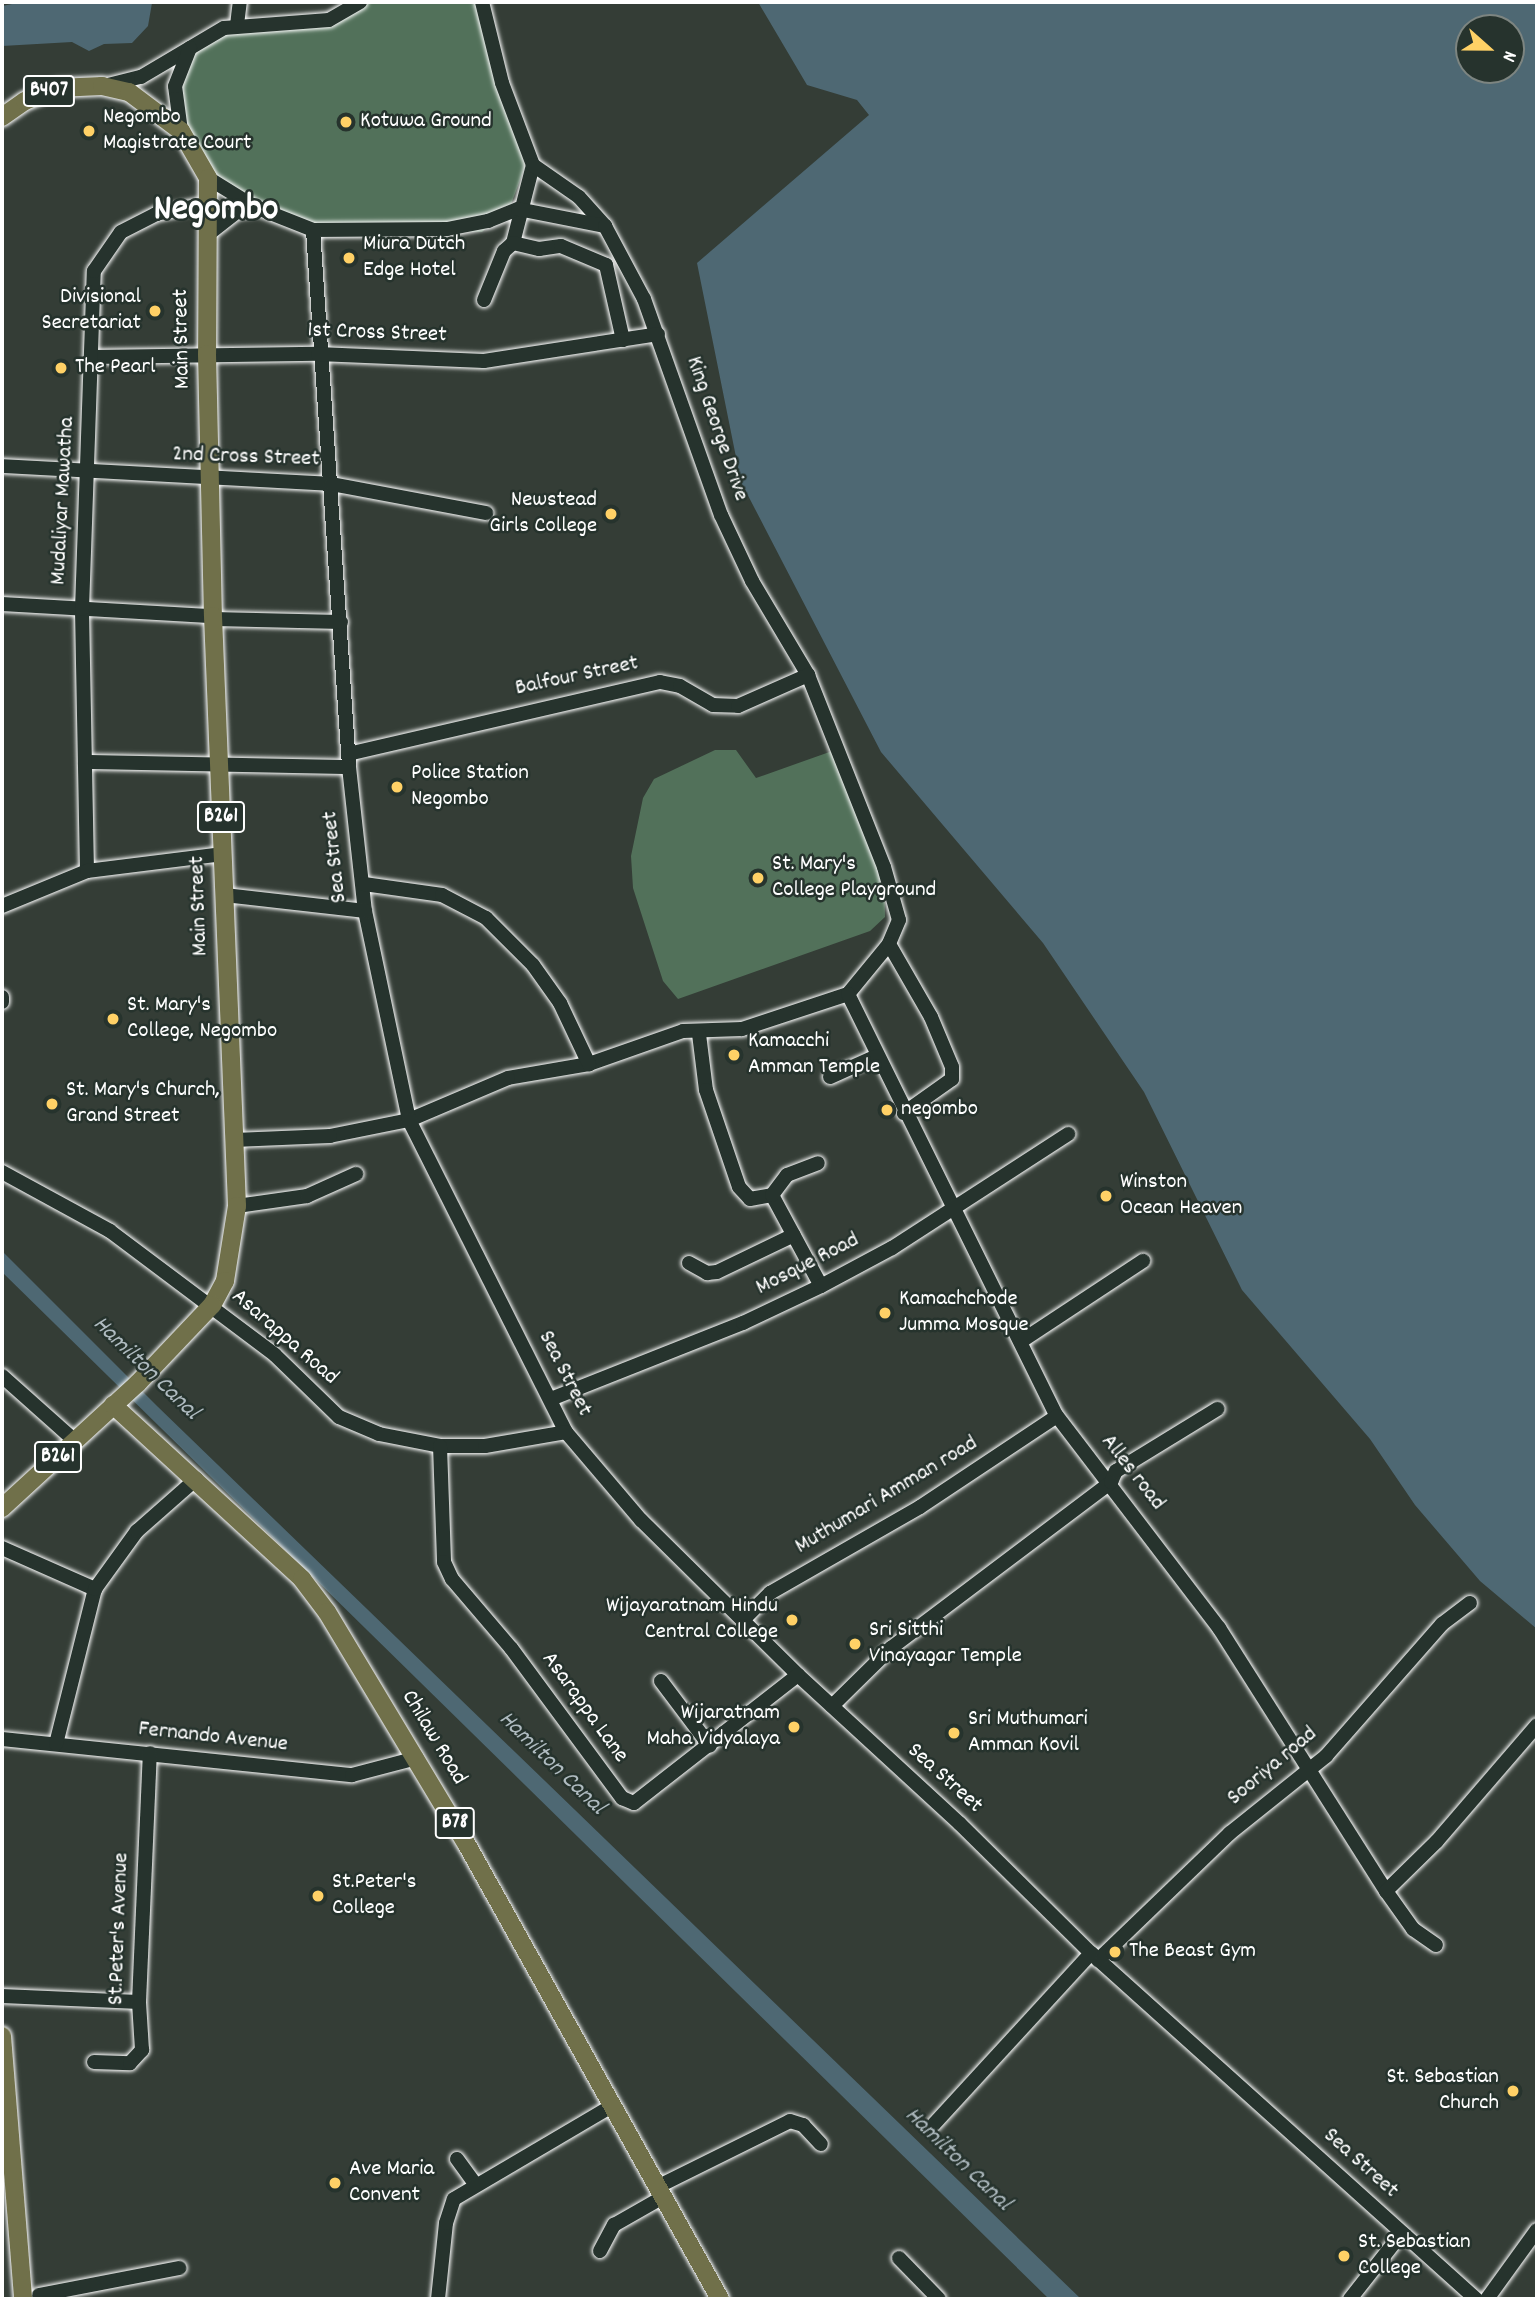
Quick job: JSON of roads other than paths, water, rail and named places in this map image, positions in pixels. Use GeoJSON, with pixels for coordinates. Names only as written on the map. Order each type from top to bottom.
{"type":"FeatureCollection","features":[{"type":"Feature","properties":{"kind":"main road","name":"B407"},"geometry":{"type":"LineString","coordinates":[[2,117],[25,101],[57,88],[102,86],[129,92],[148,102],[181,131]]}},
{"type":"Feature","properties":{"kind":"main road"},"geometry":{"type":"LineString","coordinates":[[181,131],[208,178]]}},
{"type":"Feature","properties":{"kind":"main road","name":"Main Street"},"geometry":{"type":"LineString","coordinates":[[2,1508],[138,1383],[212,1305],[225,1281],[237,1206],[213,617],[213,481],[207,354],[208,178]]}},
{"type":"Feature","properties":{"kind":"main road","name":"Chilaw Road"},"geometry":{"type":"LineString","coordinates":[[113,1405],[302,1579],[417,1758],[717,2298]]}},
{"type":"Feature","properties":{"kind":"main road"},"geometry":{"type":"LineString","coordinates":[[2,2036],[32,2294]]}},
{"type":"Feature","properties":{"kind":"street"},"geometry":{"type":"LineString","coordinates":[[237,24],[240,2]]}},
{"type":"Feature","properties":{"kind":"street"},"geometry":{"type":"LineString","coordinates":[[102,86],[141,76],[192,44],[237,24],[329,20],[360,2]]}},
{"type":"Feature","properties":{"kind":"street"},"geometry":{"type":"LineString","coordinates":[[482,2],[502,83],[533,164],[518,209],[513,243],[504,251],[484,300]]}},
{"type":"Feature","properties":{"kind":"street"},"geometry":{"type":"LineString","coordinates":[[181,131],[176,86],[192,44]]}},
{"type":"Feature","properties":{"kind":"street","name":"King George Drive"},"geometry":{"type":"LineString","coordinates":[[533,164],[579,197],[605,226],[658,334],[721,515],[752,581],[808,675],[884,867],[899,920],[889,944]]}},
{"type":"Feature","properties":{"kind":"street"},"geometry":{"type":"LineString","coordinates":[[208,178],[259,209],[313,230],[447,229],[488,221],[518,209],[605,226]]}},
{"type":"Feature","properties":{"kind":"street","name":"Mudaliyar Mawatha"},"geometry":{"type":"LineString","coordinates":[[87,871],[82,610],[89,474],[94,271],[121,232],[156,214],[206,204]]}},
{"type":"Feature","properties":{"kind":"street"},"geometry":{"type":"LineString","coordinates":[[206,236],[237,212],[259,209]]}},
{"type":"Feature","properties":{"kind":"street","name":"Sea Street"},"geometry":{"type":"LineString","coordinates":[[313,230],[318,354],[331,484],[349,760],[365,911],[410,1120],[566,1432],[641,1520],[798,1675],[1095,1957],[1476,2299]]}},
{"type":"Feature","properties":{"kind":"street"},"geometry":{"type":"LineString","coordinates":[[513,243],[538,249],[562,246],[606,265],[623,340]]}},
{"type":"Feature","properties":{"kind":"street","name":"1st Cross Street"},"geometry":{"type":"LineString","coordinates":[[93,357],[318,354],[484,361],[658,334]]}},
{"type":"Feature","properties":{"kind":"street","name":"2nd Cross Street"},"geometry":{"type":"LineString","coordinates":[[2,466],[213,481],[331,484],[486,513]]}},
{"type":"Feature","properties":{"kind":"street"},"geometry":{"type":"LineString","coordinates":[[2,604],[341,622]]}},
{"type":"Feature","properties":{"kind":"street","name":"Balfour Street"},"geometry":{"type":"LineString","coordinates":[[85,762],[219,765],[349,760],[660,682],[680,686],[713,705],[738,706],[808,675]]}},
{"type":"Feature","properties":{"kind":"street"},"geometry":{"type":"LineString","coordinates":[[2,906],[87,871],[222,854]]}},
{"type":"Feature","properties":{"kind":"street"},"geometry":{"type":"LineString","coordinates":[[364,884],[442,895],[486,919],[547,984],[589,1064]]}},
{"type":"Feature","properties":{"kind":"street"},"geometry":{"type":"LineString","coordinates":[[225,895],[365,911]]}},
{"type":"Feature","properties":{"kind":"street"},"geometry":{"type":"LineString","coordinates":[[234,1140],[330,1136],[410,1120],[508,1078],[589,1064],[683,1031],[699,1034],[741,1029],[848,994],[889,944],[931,1017],[953,1067],[952,1079],[904,1112]]}},
{"type":"Feature","properties":{"kind":"street","name":"Alles road"},"geometry":{"type":"LineString","coordinates":[[848,994],[904,1112],[1023,1340],[1057,1416],[1111,1482],[1219,1628],[1305,1771],[1413,1929],[1436,1945]]}},
{"type":"Feature","properties":{"kind":"street"},"geometry":{"type":"LineString","coordinates":[[699,1034],[706,1090],[740,1186],[750,1199],[772,1195],[787,1175],[818,1163]]}},
{"type":"Feature","properties":{"kind":"street"},"geometry":{"type":"LineString","coordinates":[[830,1077],[877,1056]]}},
{"type":"Feature","properties":{"kind":"street","name":"Mosque Road"},"geometry":{"type":"LineString","coordinates":[[551,1399],[743,1323],[821,1286],[892,1248],[1068,1134]]}},
{"type":"Feature","properties":{"kind":"street","name":"Asarappa Road"},"geometry":{"type":"LineString","coordinates":[[2,1172],[110,1231],[212,1305],[275,1355],[339,1417],[379,1434],[440,1446],[485,1446],[566,1432]]}},
{"type":"Feature","properties":{"kind":"street"},"geometry":{"type":"LineString","coordinates":[[237,1206],[307,1196],[356,1174]]}},
{"type":"Feature","properties":{"kind":"street"},"geometry":{"type":"LineString","coordinates":[[772,1195],[821,1286]]}},
{"type":"Feature","properties":{"kind":"street"},"geometry":{"type":"LineString","coordinates":[[689,1264],[707,1273],[717,1272],[794,1236]]}},
{"type":"Feature","properties":{"kind":"street"},"geometry":{"type":"LineString","coordinates":[[1023,1340],[1143,1261]]}},
{"type":"Feature","properties":{"kind":"street"},"geometry":{"type":"LineString","coordinates":[[2,1376],[75,1441]]}},
{"type":"Feature","properties":{"kind":"street"},"geometry":{"type":"LineString","coordinates":[[832,1706],[891,1648],[1111,1482],[1116,1471],[1217,1409]]}},
{"type":"Feature","properties":{"kind":"street","name":"Muthumari Amman road"},"geometry":{"type":"LineString","coordinates":[[744,1619],[770,1593],[920,1507],[1057,1416]]}},
{"type":"Feature","properties":{"kind":"street","name":"Asarappa Lane"},"geometry":{"type":"LineString","coordinates":[[440,1446],[444,1562],[452,1579],[511,1648],[622,1798],[634,1803],[798,1675]]}},
{"type":"Feature","properties":{"kind":"street"},"geometry":{"type":"LineString","coordinates":[[56,1744],[95,1589],[137,1531],[196,1479]]}},
{"type":"Feature","properties":{"kind":"street"},"geometry":{"type":"LineString","coordinates":[[2,1548],[95,1589]]}},
{"type":"Feature","properties":{"kind":"street","name":"Sooriya road"},"geometry":{"type":"LineString","coordinates":[[934,2124],[1095,1957],[1230,1833],[1326,1756],[1442,1624],[1470,1603]]}},
{"type":"Feature","properties":{"kind":"street"},"geometry":{"type":"LineString","coordinates":[[661,1681],[710,1746]]}},
{"type":"Feature","properties":{"kind":"street"},"geometry":{"type":"LineString","coordinates":[[1386,1891],[1437,1841],[1537,1725]]}},
{"type":"Feature","properties":{"kind":"street","name":"Fernando Avenue"},"geometry":{"type":"LineString","coordinates":[[2,1739],[352,1775],[417,1758]]}},
{"type":"Feature","properties":{"kind":"street","name":"St.Peter's Avenue"},"geometry":{"type":"LineString","coordinates":[[94,2062],[130,2063],[138,2058],[142,2050],[139,2002],[150,1754]]}},
{"type":"Feature","properties":{"kind":"street"},"geometry":{"type":"LineString","coordinates":[[2,1996],[139,2002]]}},
{"type":"Feature","properties":{"kind":"street"},"geometry":{"type":"LineString","coordinates":[[439,2299],[446,2222],[454,2199],[612,2106]]}},
{"type":"Feature","properties":{"kind":"street"},"geometry":{"type":"LineString","coordinates":[[600,2251],[614,2224],[660,2192],[790,2121],[803,2125],[821,2144]]}},
{"type":"Feature","properties":{"kind":"street"},"geometry":{"type":"LineString","coordinates":[[457,2160],[476,2185]]}},
{"type":"Feature","properties":{"kind":"street"},"geometry":{"type":"LineString","coordinates":[[1487,2299],[1522,2245],[1537,2230]]}},
{"type":"Feature","properties":{"kind":"street"},"geometry":{"type":"LineString","coordinates":[[1350,2299],[1402,2233]]}},
{"type":"Feature","properties":{"kind":"street"},"geometry":{"type":"LineString","coordinates":[[899,2258],[939,2299]]}},
{"type":"Feature","properties":{"kind":"street"},"geometry":{"type":"LineString","coordinates":[[32,2294],[179,2268]]}},
{"type":"Feature","properties":{"kind":"water"},"geometry":{"type":"Polygon","coordinates":[[[22,2],[152,3],[148,26],[132,43],[104,44],[89,51],[72,42],[2,46],[2,6],[22,2]]]}},
{"type":"Feature","properties":{"kind":"water"},"geometry":{"type":"Polygon","coordinates":[[[758,2],[1537,2],[1537,1629],[1480,1581],[1415,1505],[1370,1439],[1242,1290],[1144,1092],[1043,943],[881,752],[741,482],[697,263],[869,115],[857,100],[807,85],[758,2]]]}},
{"type":"Feature","properties":{"kind":"water"},"geometry":{"type":"Polygon","coordinates":[[[2,1251],[157,1406],[1081,2299],[1049,2299],[2,1272],[2,1251]]]}},
{"type":"Feature","properties":{"kind":"place","name":"Kotuwa Ground"},"geometry":{"type":"Point","coordinates":[346,122]}},
{"type":"Feature","properties":{"kind":"place","name":"Negombo Magistrate Court"},"geometry":{"type":"Point","coordinates":[89,131]}},
{"type":"Feature","properties":{"kind":"place","name":"Miura Dutch Edge Hotel"},"geometry":{"type":"Point","coordinates":[349,258]}},
{"type":"Feature","properties":{"kind":"place","name":"Divisional Secretariat"},"geometry":{"type":"Point","coordinates":[155,311]}},
{"type":"Feature","properties":{"kind":"place","name":"The Pearl"},"geometry":{"type":"Point","coordinates":[61,368]}},
{"type":"Feature","properties":{"kind":"place","name":"Newstead Girls College"},"geometry":{"type":"Point","coordinates":[611,514]}},
{"type":"Feature","properties":{"kind":"place","name":"Police Station Negombo"},"geometry":{"type":"Point","coordinates":[397,787]}},
{"type":"Feature","properties":{"kind":"place","name":"St. Mary's College Playground"},"geometry":{"type":"Point","coordinates":[758,878]}},
{"type":"Feature","properties":{"kind":"place","name":"St. Mary's College, Negombo"},"geometry":{"type":"Point","coordinates":[113,1019]}},
{"type":"Feature","properties":{"kind":"place","name":"Kamacchi Amman Temple"},"geometry":{"type":"Point","coordinates":[734,1055]}},
{"type":"Feature","properties":{"kind":"place","name":"St. Mary's Church, Grand Street"},"geometry":{"type":"Point","coordinates":[52,1104]}},
{"type":"Feature","properties":{"kind":"place","name":"negombo"},"geometry":{"type":"Point","coordinates":[887,1110]}},
{"type":"Feature","properties":{"kind":"place","name":"Winston Ocean Heaven"},"geometry":{"type":"Point","coordinates":[1106,1196]}},
{"type":"Feature","properties":{"kind":"place","name":"Kamachchode Jumma Mosque"},"geometry":{"type":"Point","coordinates":[885,1313]}},
{"type":"Feature","properties":{"kind":"place","name":"Wijayaratnam Hindu Central College"},"geometry":{"type":"Point","coordinates":[792,1620]}},
{"type":"Feature","properties":{"kind":"place","name":"Sri Sitthi Vinayagar Temple"},"geometry":{"type":"Point","coordinates":[855,1644]}},
{"type":"Feature","properties":{"kind":"place","name":"Wijaratnam Maha Vidyalaya"},"geometry":{"type":"Point","coordinates":[794,1727]}},
{"type":"Feature","properties":{"kind":"place","name":"Sri Muthumari Amman Kovil"},"geometry":{"type":"Point","coordinates":[954,1733]}},
{"type":"Feature","properties":{"kind":"place","name":"St.Peter's College"},"geometry":{"type":"Point","coordinates":[318,1896]}},
{"type":"Feature","properties":{"kind":"place","name":"The Beast Gym"},"geometry":{"type":"Point","coordinates":[1115,1952]}},
{"type":"Feature","properties":{"kind":"place","name":"St. Sebastian Church"},"geometry":{"type":"Point","coordinates":[1513,2091]}},
{"type":"Feature","properties":{"kind":"place","name":"Ave Maria Convent"},"geometry":{"type":"Point","coordinates":[335,2183]}},
{"type":"Feature","properties":{"kind":"place","name":"St. Sebastian College"},"geometry":{"type":"Point","coordinates":[1344,2256]}},
{"type":"Feature","properties":{"kind":"district","name":"Negombo"},"geometry":{"type":"Point","coordinates":[216,211]}},
{"type":"Feature","properties":{"kind":"water label","name":"Hamilton Canal"},"geometry":{"type":"Point","coordinates":[145,1369]}},
{"type":"Feature","properties":{"kind":"water label","name":"Hamilton Canal"},"geometry":{"type":"Point","coordinates":[551,1764]}},
{"type":"Feature","properties":{"kind":"water label","name":"Hamilton Canal"},"geometry":{"type":"Point","coordinates":[957,2160]}}]}
